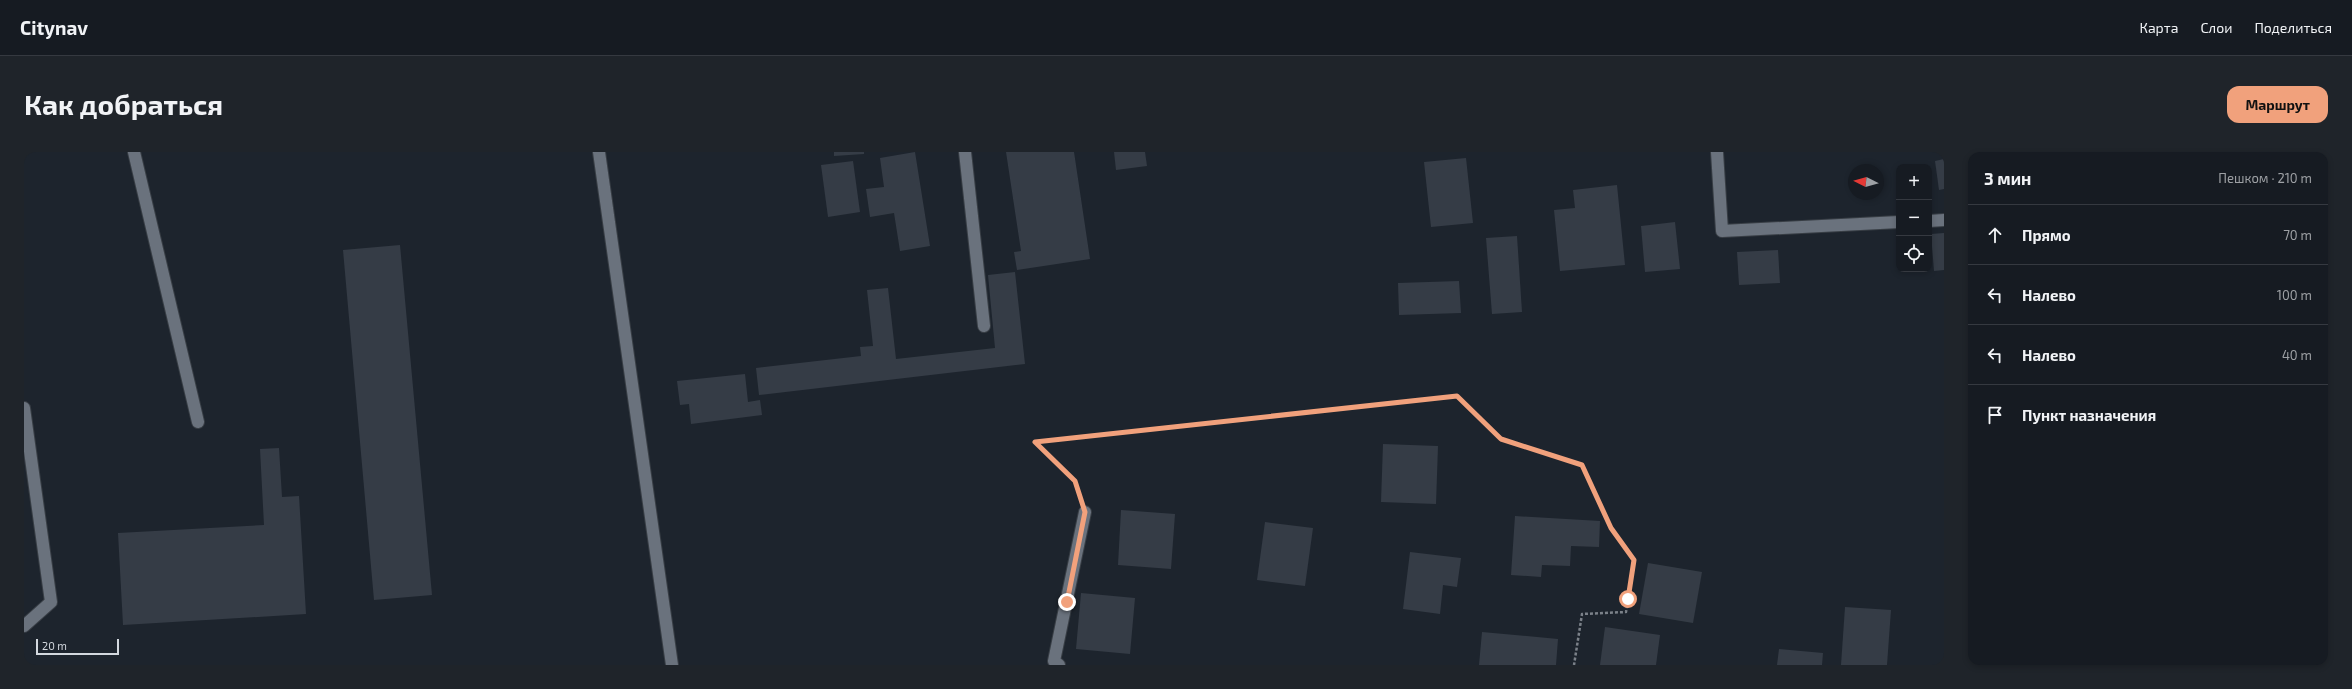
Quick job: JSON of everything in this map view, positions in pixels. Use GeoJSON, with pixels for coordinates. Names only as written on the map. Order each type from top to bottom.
{"type":"FeatureCollection","features":[{"type":"Feature","properties":{"kind":"street"},"geometry":{"type":"LineString","coordinates":[[134,152],[198,422]]}},
{"type":"Feature","properties":{"kind":"street"},"geometry":{"type":"LineString","coordinates":[[599,152],[672,665]]}},
{"type":"Feature","properties":{"kind":"street"},"geometry":{"type":"LineString","coordinates":[[965,152],[984,326]]}},
{"type":"Feature","properties":{"kind":"street"},"geometry":{"type":"LineString","coordinates":[[1717,152],[1722,231],[1896,222]]}},
{"type":"Feature","properties":{"kind":"street"},"geometry":{"type":"LineString","coordinates":[[1932,221],[1944,220]]}},
{"type":"Feature","properties":{"kind":"street"},"geometry":{"type":"LineString","coordinates":[[24,408],[51,602],[24,626]]}},
{"type":"Feature","properties":{"kind":"street"},"geometry":{"type":"LineString","coordinates":[[1059,665],[1054,661],[1085,512]]}},
{"type":"Feature","properties":{"kind":"path"},"geometry":{"type":"LineString","coordinates":[[1085,512],[1075,481],[1035,442],[1457,396],[1501,439],[1582,465],[1611,528],[1634,560],[1626,612],[1582,614],[1574,665]]}},
{"type":"Feature","properties":{"kind":"building"},"geometry":{"type":"Polygon","coordinates":[[[834,152],[864,152],[864,154],[834,156],[834,152]]]}},
{"type":"Feature","properties":{"kind":"building"},"geometry":{"type":"Polygon","coordinates":[[[915,152],[930,246],[900,251],[894,213],[870,217],[866,189],[884,187],[880,158],[915,152]]]}},
{"type":"Feature","properties":{"kind":"building"},"geometry":{"type":"Polygon","coordinates":[[[1006,152],[1074,152],[1090,259],[1017,270],[1014,252],[1021,251],[1006,152]]]}},
{"type":"Feature","properties":{"kind":"building"},"geometry":{"type":"Polygon","coordinates":[[[1114,152],[1145,152],[1147,166],[1116,170],[1114,152]]]}},
{"type":"Feature","properties":{"kind":"building"},"geometry":{"type":"Polygon","coordinates":[[[1466,158],[1473,223],[1431,227],[1424,162],[1466,158]]]}},
{"type":"Feature","properties":{"kind":"building"},"geometry":{"type":"Polygon","coordinates":[[[1944,159],[1944,189],[1939,190],[1935,161],[1944,159]]]}},
{"type":"Feature","properties":{"kind":"building"},"geometry":{"type":"Polygon","coordinates":[[[853,161],[860,212],[828,217],[821,165],[853,161]]]}},
{"type":"Feature","properties":{"kind":"building"},"geometry":{"type":"Polygon","coordinates":[[[1617,185],[1625,265],[1560,271],[1554,210],[1575,208],[1573,190],[1617,185]]]}},
{"type":"Feature","properties":{"kind":"building"},"geometry":{"type":"Polygon","coordinates":[[[1675,222],[1680,269],[1645,272],[1641,226],[1675,222]]]}},
{"type":"Feature","properties":{"kind":"building"},"geometry":{"type":"Polygon","coordinates":[[[1944,233],[1944,270],[1934,271],[1932,234],[1944,233]]]}},
{"type":"Feature","properties":{"kind":"building"},"geometry":{"type":"Polygon","coordinates":[[[1517,236],[1522,312],[1492,314],[1486,238],[1517,236]]]}},
{"type":"Feature","properties":{"kind":"building"},"geometry":{"type":"Polygon","coordinates":[[[400,245],[432,595],[374,600],[343,250],[400,245]]]}},
{"type":"Feature","properties":{"kind":"building"},"geometry":{"type":"Polygon","coordinates":[[[1778,250],[1780,283],[1739,285],[1737,252],[1778,250]]]}},
{"type":"Feature","properties":{"kind":"building"},"geometry":{"type":"Polygon","coordinates":[[[1015,272],[1025,364],[759,395],[756,368],[861,356],[860,347],[873,346],[867,290],[888,288],[896,359],[995,348],[988,275],[1015,272]]]}},
{"type":"Feature","properties":{"kind":"building"},"geometry":{"type":"Polygon","coordinates":[[[1459,281],[1461,313],[1399,315],[1398,283],[1459,281]]]}},
{"type":"Feature","properties":{"kind":"building"},"geometry":{"type":"Polygon","coordinates":[[[745,374],[748,402],[760,400],[762,415],[691,424],[689,404],[680,405],[677,381],[745,374]]]}},
{"type":"Feature","properties":{"kind":"building"},"geometry":{"type":"Polygon","coordinates":[[[1383,444],[1438,446],[1436,504],[1381,502],[1383,444]]]}},
{"type":"Feature","properties":{"kind":"building"},"geometry":{"type":"Polygon","coordinates":[[[279,448],[282,497],[299,496],[306,614],[123,625],[118,533],[264,525],[260,449],[279,448]]]}},
{"type":"Feature","properties":{"kind":"building"},"geometry":{"type":"Polygon","coordinates":[[[1121,510],[1175,514],[1171,569],[1118,565],[1121,510]]]}},
{"type":"Feature","properties":{"kind":"building"},"geometry":{"type":"Polygon","coordinates":[[[1515,516],[1600,521],[1599,547],[1571,546],[1570,566],[1542,565],[1541,577],[1511,575],[1515,516]]]}},
{"type":"Feature","properties":{"kind":"building"},"geometry":{"type":"Polygon","coordinates":[[[1265,522],[1313,528],[1305,586],[1257,580],[1265,522]]]}},
{"type":"Feature","properties":{"kind":"building"},"geometry":{"type":"Polygon","coordinates":[[[1410,552],[1461,558],[1457,587],[1443,585],[1440,614],[1403,609],[1410,552]]]}},
{"type":"Feature","properties":{"kind":"building"},"geometry":{"type":"Polygon","coordinates":[[[1648,563],[1702,572],[1693,623],[1639,614],[1648,563]]]}},
{"type":"Feature","properties":{"kind":"building"},"geometry":{"type":"Polygon","coordinates":[[[1081,593],[1135,598],[1130,654],[1076,649],[1081,593]]]}},
{"type":"Feature","properties":{"kind":"building"},"geometry":{"type":"Polygon","coordinates":[[[1845,607],[1891,610],[1887,665],[1841,665],[1845,607]]]}},
{"type":"Feature","properties":{"kind":"building"},"geometry":{"type":"Polygon","coordinates":[[[1605,627],[1660,635],[1656,665],[1600,665],[1605,627]]]}},
{"type":"Feature","properties":{"kind":"building"},"geometry":{"type":"Polygon","coordinates":[[[1482,632],[1558,639],[1556,665],[1479,665],[1482,632]]]}},
{"type":"Feature","properties":{"kind":"building"},"geometry":{"type":"Polygon","coordinates":[[[1779,649],[1823,653],[1822,665],[1777,665],[1779,649]]]}},
{"type":"Feature","properties":{"kind":"route"},"geometry":{"type":"LineString","coordinates":[[1067,602],[1085,512],[1075,481],[1035,442],[1457,396],[1501,439],[1582,465],[1611,528],[1634,560],[1628,599]]}}]}
